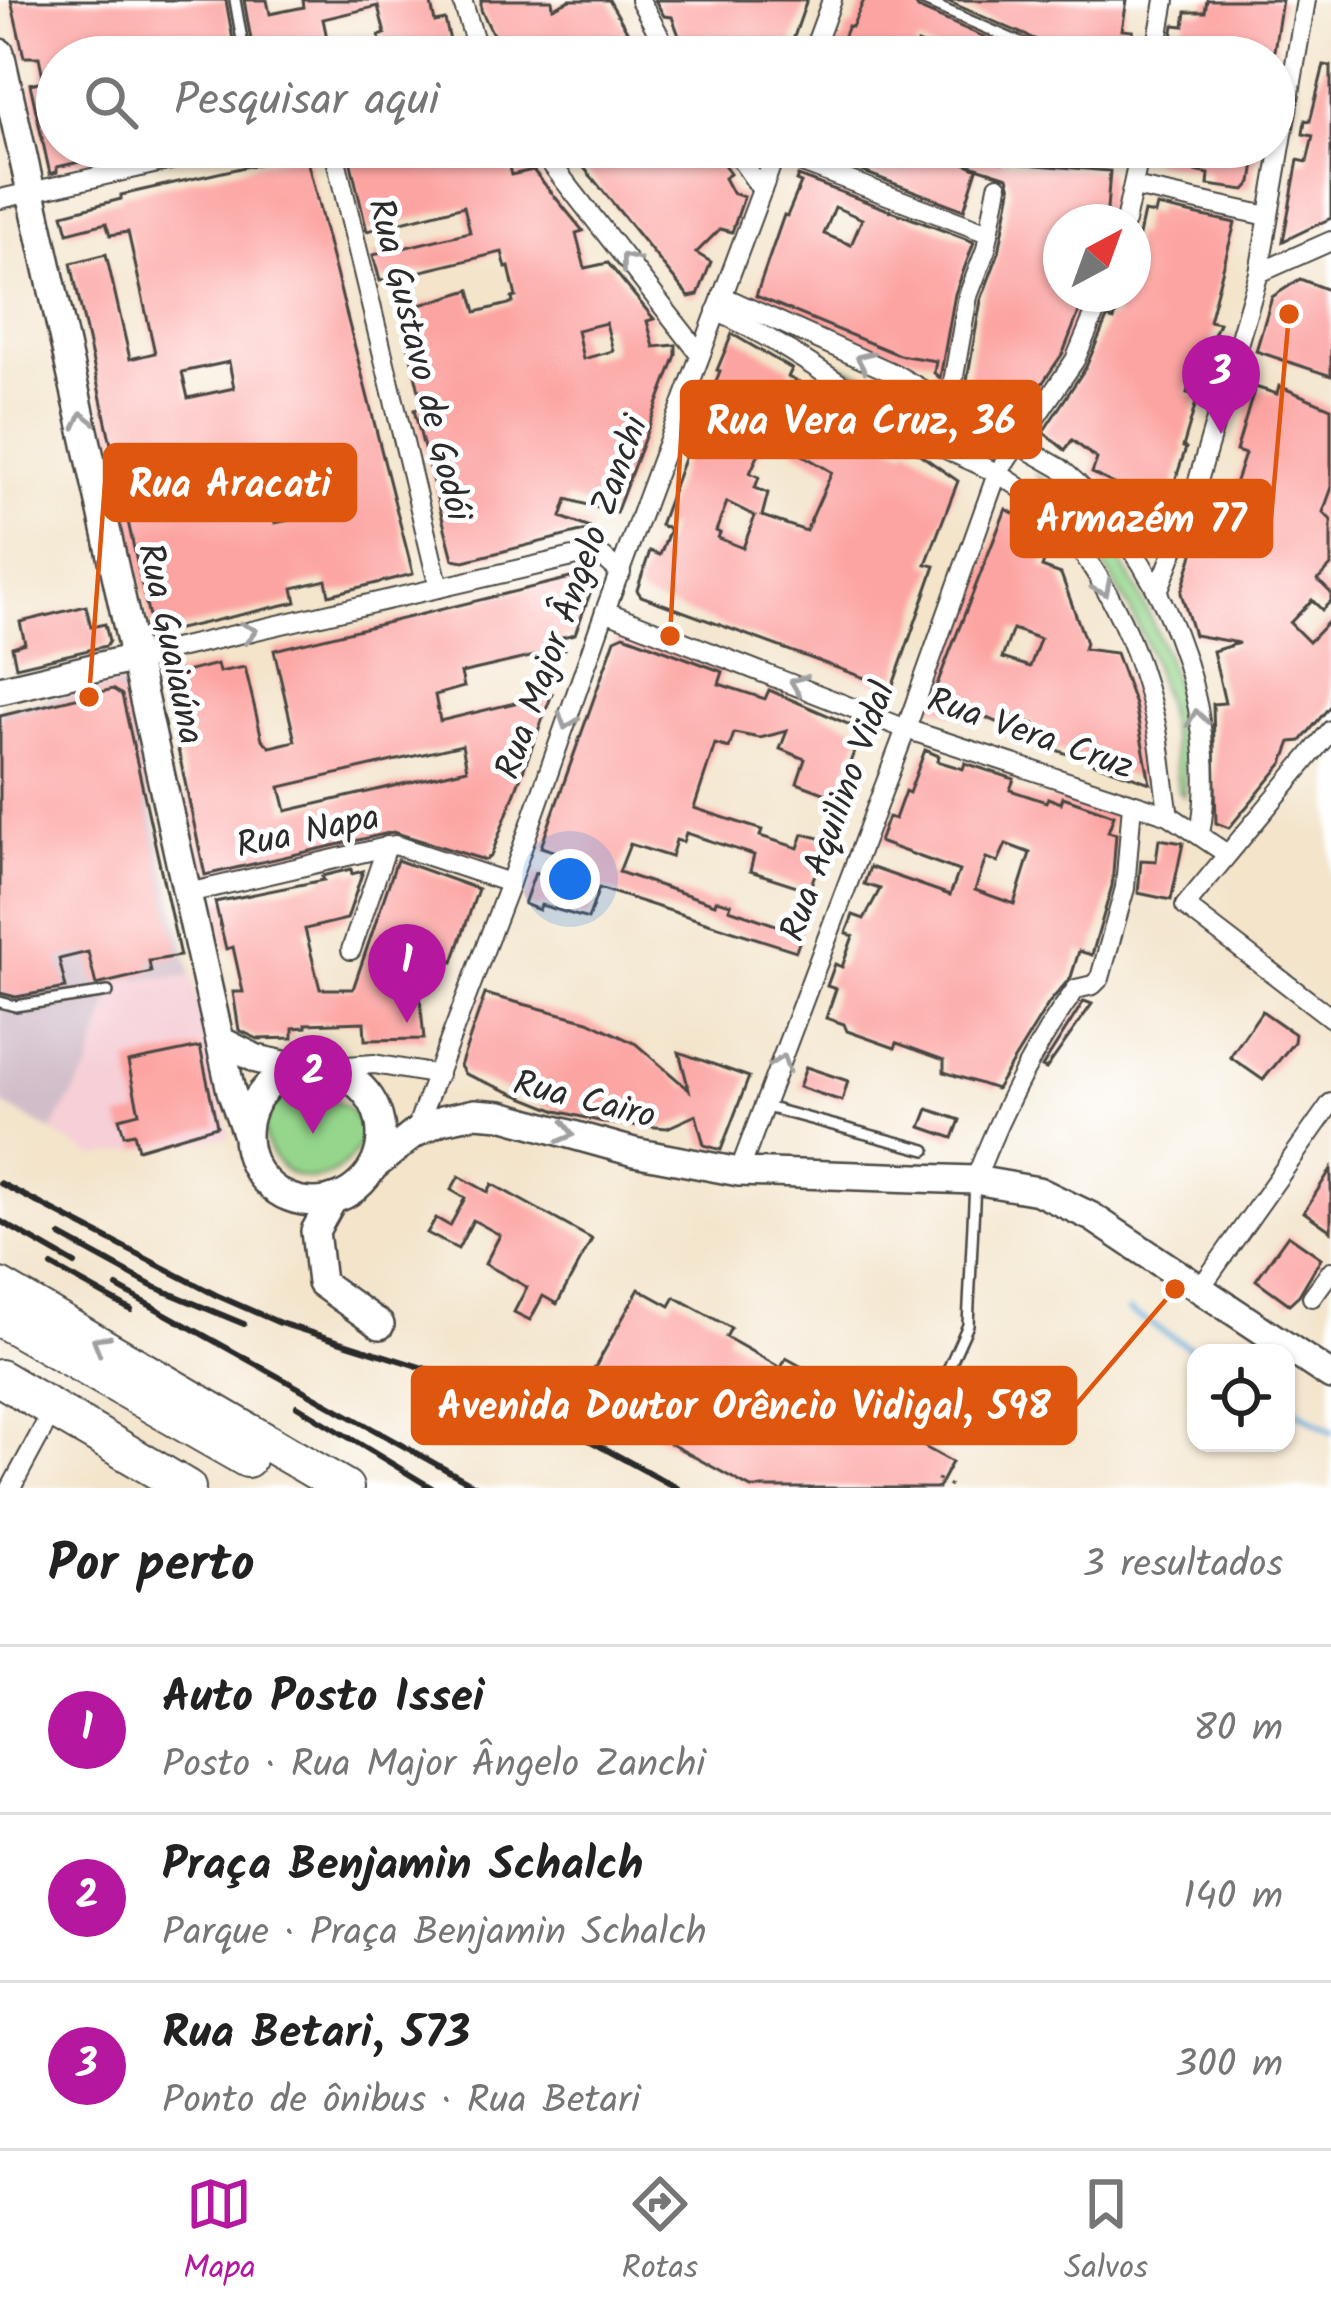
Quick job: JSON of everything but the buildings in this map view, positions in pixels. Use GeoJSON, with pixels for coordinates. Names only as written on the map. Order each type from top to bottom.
{"type":"FeatureCollection","features":[{"type":"Feature","properties":{"kind":"highway"},"geometry":{"type":"LineString","coordinates":[[0,1287],[345,1488]]}},
{"type":"Feature","properties":{"kind":"highway"},"geometry":{"type":"LineString","coordinates":[[0,1318],[297,1488]]}},
{"type":"Feature","properties":{"kind":"highway"},"geometry":{"type":"LineString","coordinates":[[0,1378],[187,1488]]}},
{"type":"Feature","properties":{"kind":"street"},"geometry":{"type":"LineString","coordinates":[[462,0],[473,36]]}},
{"type":"Feature","properties":{"kind":"street"},"geometry":{"type":"LineString","coordinates":[[640,0],[660,36]]}},
{"type":"Feature","properties":{"kind":"street"},"geometry":{"type":"LineString","coordinates":[[819,36],[832,0]]}},
{"type":"Feature","properties":{"kind":"street"},"geometry":{"type":"LineString","coordinates":[[1159,36],[1165,0]]}},
{"type":"Feature","properties":{"kind":"street"},"geometry":{"type":"LineString","coordinates":[[1295,63],[1306,0]]}},
{"type":"Feature","properties":{"kind":"street","name":"Rua Guaiaúna"},"geometry":{"type":"LineString","coordinates":[[0,53],[231,1091],[246,1133]]}},
{"type":"Feature","properties":{"kind":"street"},"geometry":{"type":"LineString","coordinates":[[0,199],[136,168]]}},
{"type":"Feature","properties":{"kind":"street","name":"Rua Gustavo de Godói"},"geometry":{"type":"LineString","coordinates":[[338,168],[439,588]]}},
{"type":"Feature","properties":{"kind":"street"},"geometry":{"type":"LineString","coordinates":[[554,168],[700,354]]}},
{"type":"Feature","properties":{"kind":"street"},"geometry":{"type":"LineString","coordinates":[[747,168],[762,190]]}},
{"type":"Feature","properties":{"kind":"street","name":"Rua Major Ângelo Zanchi"},"geometry":{"type":"LineString","coordinates":[[373,1167],[414,1134],[770,168]]}},
{"type":"Feature","properties":{"kind":"street"},"geometry":{"type":"LineString","coordinates":[[823,168],[988,233]]}},
{"type":"Feature","properties":{"kind":"street"},"geometry":{"type":"LineString","coordinates":[[1130,204],[1137,168]]}},
{"type":"Feature","properties":{"kind":"street"},"geometry":{"type":"LineString","coordinates":[[1159,589],[1188,515],[1259,273],[1276,168]]}},
{"type":"Feature","properties":{"kind":"street"},"geometry":{"type":"LineString","coordinates":[[949,405],[968,296],[998,186]]}},
{"type":"Feature","properties":{"kind":"street"},"geometry":{"type":"LineString","coordinates":[[1134,188],[1268,216]]}},
{"type":"Feature","properties":{"kind":"street"},"geometry":{"type":"LineString","coordinates":[[1259,273],[1331,241]]}},
{"type":"Feature","properties":{"kind":"street"},"geometry":{"type":"LineString","coordinates":[[719,304],[895,374],[1078,482],[1124,535],[1159,589],[1190,676],[1204,788],[1200,834]]}},
{"type":"Feature","properties":{"kind":"street"},"geometry":{"type":"LineString","coordinates":[[719,304],[918,434],[997,474],[1052,514],[1100,580],[1132,651],[1154,716],[1168,815]]}},
{"type":"Feature","properties":{"kind":"street","name":"Rua Aquilino Vidal"},"geometry":{"type":"LineString","coordinates":[[739,1172],[907,729],[997,474],[1075,360],[1095,312]]}},
{"type":"Feature","properties":{"kind":"street"},"geometry":{"type":"LineString","coordinates":[[0,691],[586,554],[604,558],[621,573]]}},
{"type":"Feature","properties":{"kind":"street","name":"Rua Vera Cruz"},"geometry":{"type":"LineString","coordinates":[[605,610],[907,729],[1168,815],[1227,854]]}},
{"type":"Feature","properties":{"kind":"street"},"geometry":{"type":"LineString","coordinates":[[1331,730],[1185,906],[1331,1018]]}},
{"type":"Feature","properties":{"kind":"street"},"geometry":{"type":"LineString","coordinates":[[975,1180],[997,1124],[1049,1028],[1076,989],[1100,978],[1125,888],[1132,805]]}},
{"type":"Feature","properties":{"kind":"street"},"geometry":{"type":"LineString","coordinates":[[351,950],[387,846]]}},
{"type":"Feature","properties":{"kind":"street","name":"Rua Napa"},"geometry":{"type":"LineString","coordinates":[[188,893],[387,846],[408,847],[510,883]]}},
{"type":"Feature","properties":{"kind":"street"},"geometry":{"type":"LineString","coordinates":[[221,1041],[257,1059],[311,1068],[355,1082],[377,1113],[380,1150],[373,1167],[349,1192],[333,1199],[299,1200],[266,1183],[255,1168],[246,1133],[257,1099],[284,1075],[311,1068],[374,1064],[437,1075]]}},
{"type":"Feature","properties":{"kind":"street"},"geometry":{"type":"LineString","coordinates":[[1198,1290],[1331,1102]]}},
{"type":"Feature","properties":{"kind":"street","name":"Rua Cairo"},"geometry":{"type":"LineString","coordinates":[[414,1134],[442,1120],[475,1113],[501,1115],[634,1152],[739,1172],[975,1180],[1038,1191],[1067,1202],[1331,1376]]}},
{"type":"Feature","properties":{"kind":"street"},"geometry":{"type":"LineString","coordinates":[[333,1199],[315,1231],[321,1282],[380,1325]]}},
{"type":"Feature","properties":{"kind":"street"},"geometry":{"type":"LineString","coordinates":[[1312,1297],[1331,1271]]}},
{"type":"Feature","properties":{"kind":"street"},"geometry":{"type":"LineString","coordinates":[[10,1488],[53,1410]]}},
{"type":"Feature","properties":{"kind":"lane"},"geometry":{"type":"LineString","coordinates":[[235,0],[241,36]]}},
{"type":"Feature","properties":{"kind":"lane"},"geometry":{"type":"LineString","coordinates":[[922,0],[1005,36]]}},
{"type":"Feature","properties":{"kind":"lane"},"geometry":{"type":"LineString","coordinates":[[0,1002],[15,1006],[108,992]]}},
{"type":"Feature","properties":{"kind":"lane"},"geometry":{"type":"LineString","coordinates":[[766,1106],[926,1150]]}},
{"type":"Feature","properties":{"kind":"lane"},"geometry":{"type":"LineString","coordinates":[[918,1436],[968,1325],[975,1180]]}},
{"type":"Feature","properties":{"kind":"path"},"geometry":{"type":"LineString","coordinates":[[937,1479],[955,1488]]}},
{"type":"Feature","properties":{"kind":"shaded area"},"geometry":{"type":"Polygon","coordinates":[[[122,683],[191,976],[116,980],[89,1068],[51,1131],[0,1102],[0,710],[122,683]]]}},
{"type":"Feature","properties":{"kind":"shaded area"},"geometry":{"type":"Polygon","coordinates":[[[191,976],[230,1137],[94,1156],[51,1131],[89,1068],[116,980],[191,976]]]}},
{"type":"Feature","properties":{"kind":"green space"},"geometry":{"type":"Polygon","coordinates":[[[821,358],[885,384],[927,407],[978,452],[859,375],[821,358]]]}},
{"type":"Feature","properties":{"kind":"green space"},"geometry":{"type":"Polygon","coordinates":[[[1035,474],[1086,514],[1148,613],[1182,713],[1184,796],[1178,790],[1163,695],[1135,619],[1092,549],[1035,474]]]}},
{"type":"Feature","properties":{"kind":"green space"},"geometry":{"type":"Polygon","coordinates":[[[311,1088],[347,1107],[364,1132],[345,1164],[322,1177],[300,1177],[282,1167],[264,1130],[268,1111],[283,1096],[311,1088]]]}},
{"type":"Feature","properties":{"kind":"waterway"},"geometry":{"type":"LineString","coordinates":[[1129,1311],[1187,1346]]}},
{"type":"Feature","properties":{"kind":"waterway"},"geometry":{"type":"LineString","coordinates":[[1295,1410],[1331,1432]]}},
{"type":"Feature","properties":{"kind":"railway"},"geometry":{"type":"LineString","coordinates":[[0,1183],[216,1295],[280,1323],[481,1386],[677,1488]]}},
{"type":"Feature","properties":{"kind":"railway"},"geometry":{"type":"LineString","coordinates":[[0,1221],[75,1264]]}},
{"type":"Feature","properties":{"kind":"railway"},"geometry":{"type":"LineString","coordinates":[[61,1236],[152,1286],[244,1324]]}},
{"type":"Feature","properties":{"kind":"railway"},"geometry":{"type":"LineString","coordinates":[[52,1266],[131,1310]]}},
{"type":"Feature","properties":{"kind":"railway"},"geometry":{"type":"LineString","coordinates":[[117,1287],[479,1488]]}},
{"type":"Feature","properties":{"kind":"railway"},"geometry":{"type":"LineString","coordinates":[[297,1406],[432,1488]]}},
{"type":"Feature","properties":{"kind":"place","name":"Armazém 77"},"geometry":{"type":"Point","coordinates":[1289,314]}},
{"type":"Feature","properties":{"kind":"place","name":"Rua Betari, 573"},"geometry":{"type":"Point","coordinates":[1221,434]}},
{"type":"Feature","properties":{"kind":"place","name":"Rua Vera Cruz, 36"},"geometry":{"type":"Point","coordinates":[670,636]}},
{"type":"Feature","properties":{"kind":"place","name":"Rua Aracati"},"geometry":{"type":"Point","coordinates":[89,697]}},
{"type":"Feature","properties":{"kind":"place","name":"Auto Posto Issei"},"geometry":{"type":"Point","coordinates":[407,1023]}},
{"type":"Feature","properties":{"kind":"place","name":"Praça Benjamin Schalch"},"geometry":{"type":"Point","coordinates":[313,1134]}},
{"type":"Feature","properties":{"kind":"place","name":"Avenida Doutor Orêncio Vidigal, 598"},"geometry":{"type":"Point","coordinates":[1175,1289]}}]}
